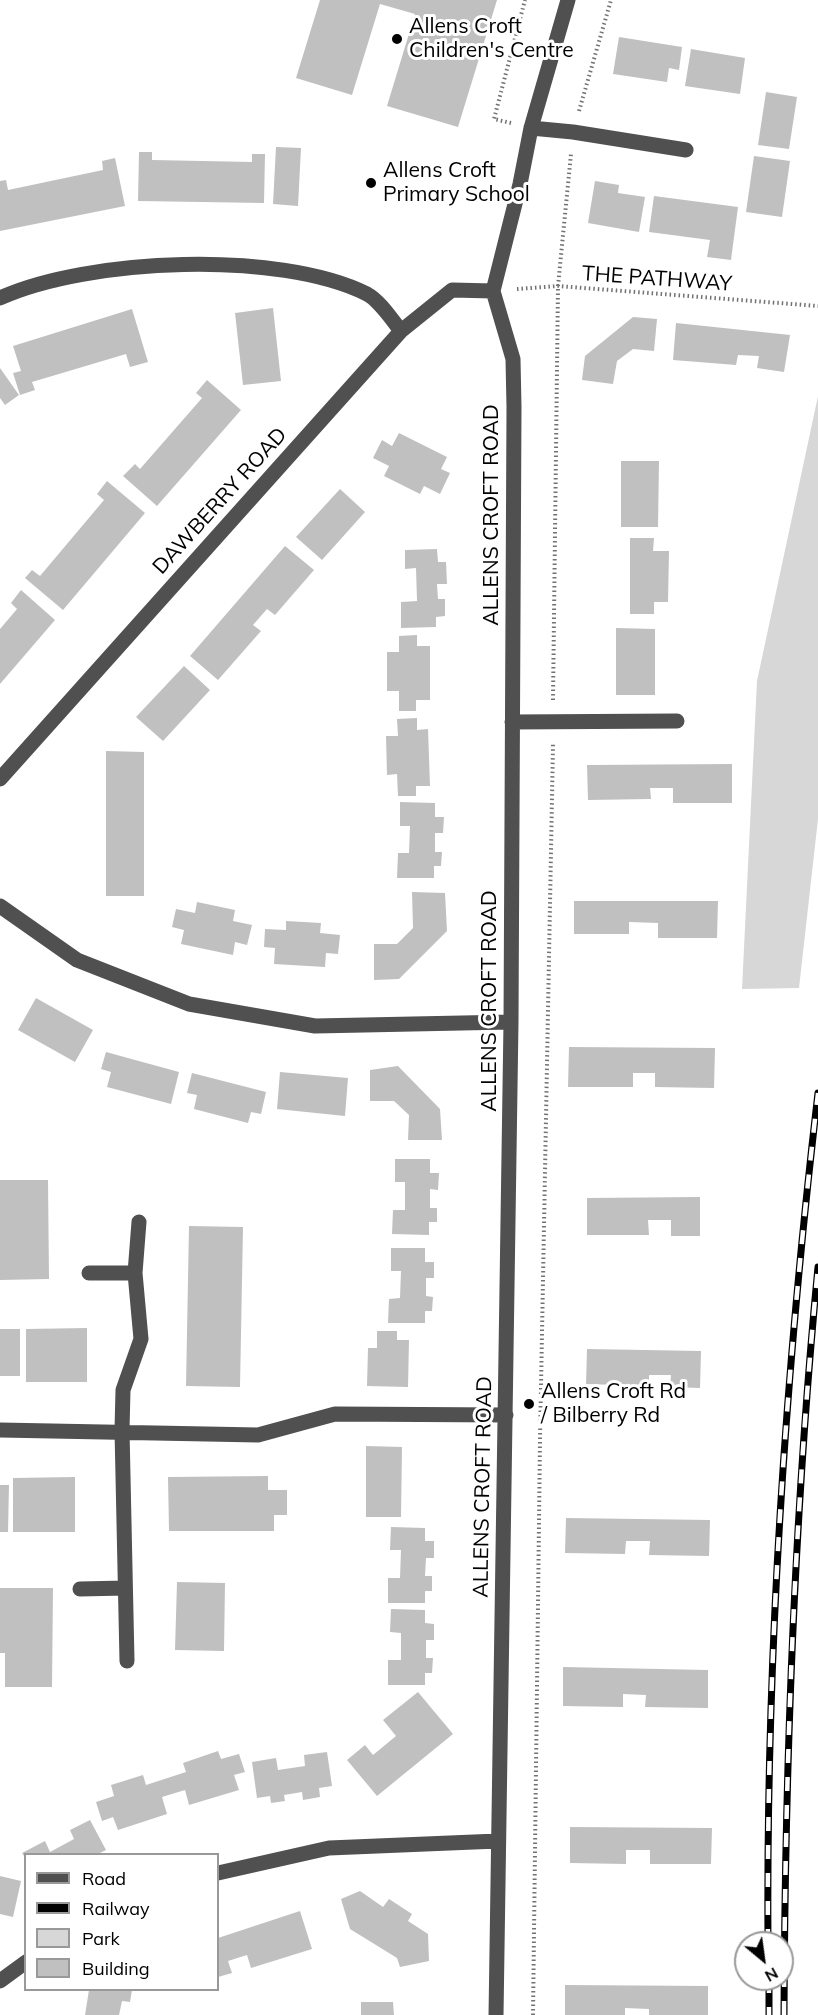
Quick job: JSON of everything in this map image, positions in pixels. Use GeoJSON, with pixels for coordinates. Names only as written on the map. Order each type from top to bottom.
{"type":"FeatureCollection","features":[{"type":"Feature","properties":{"kind":"street","name":"ALLENS CROFT ROAD"},"geometry":{"type":"LineString","coordinates":[[496,2015],[511,1022],[513,359],[493,291],[531,128],[568,0]]}},
{"type":"Feature","properties":{"kind":"street"},"geometry":{"type":"LineString","coordinates":[[531,128],[686,150]]}},
{"type":"Feature","properties":{"kind":"street"},"geometry":{"type":"LineString","coordinates":[[0,298],[16,290],[91,272],[155,265],[228,265],[312,275],[369,295],[401,331]]}},
{"type":"Feature","properties":{"kind":"street","name":"DAWBERRY ROAD"},"geometry":{"type":"LineString","coordinates":[[0,780],[401,331],[452,290],[493,291]]}},
{"type":"Feature","properties":{"kind":"street"},"geometry":{"type":"LineString","coordinates":[[513,722],[677,720]]}},
{"type":"Feature","properties":{"kind":"street"},"geometry":{"type":"LineString","coordinates":[[0,906],[77,960],[189,1004],[315,1026],[511,1022]]}},
{"type":"Feature","properties":{"kind":"street"},"geometry":{"type":"LineString","coordinates":[[127,1661],[123,1390],[141,1339],[135,1273],[139,1222]]}},
{"type":"Feature","properties":{"kind":"street"},"geometry":{"type":"LineString","coordinates":[[89,1274],[135,1273]]}},
{"type":"Feature","properties":{"kind":"street"},"geometry":{"type":"LineString","coordinates":[[0,1430],[122,1430],[258,1435],[335,1414],[506,1415]]}},
{"type":"Feature","properties":{"kind":"street"},"geometry":{"type":"LineString","coordinates":[[80,1589],[125,1588]]}},
{"type":"Feature","properties":{"kind":"street"},"geometry":{"type":"LineString","coordinates":[[219,1873],[329,1848],[498,1841]]}},
{"type":"Feature","properties":{"kind":"street"},"geometry":{"type":"LineString","coordinates":[[0,1981],[24,1963]]}},
{"type":"Feature","properties":{"kind":"path"},"geometry":{"type":"LineString","coordinates":[[525,0],[494,119],[531,128]]}},
{"type":"Feature","properties":{"kind":"path"},"geometry":{"type":"LineString","coordinates":[[533,2015],[558,286]]}},
{"type":"Feature","properties":{"kind":"path","name":"THE PATHWAY"},"geometry":{"type":"LineString","coordinates":[[493,291],[558,286],[818,306]]}},
{"type":"Feature","properties":{"kind":"green space"},"geometry":{"type":"Polygon","coordinates":[[[818,396],[818,819],[799,988],[742,989],[757,681],[818,396]]]}},
{"type":"Feature","properties":{"kind":"building","name":"Allens Croft Children's Centre"},"geometry":{"type":"Polygon","coordinates":[[[320,0],[497,0],[458,127],[387,106],[415,14],[380,4],[352,95],[296,78],[320,0]]]}},
{"type":"Feature","properties":{"kind":"building"},"geometry":{"type":"Polygon","coordinates":[[[619,37],[682,47],[679,70],[669,68],[667,82],[613,74],[619,37]]]}},
{"type":"Feature","properties":{"kind":"building"},"geometry":{"type":"Polygon","coordinates":[[[691,49],[745,58],[740,94],[685,86],[691,49]]]}},
{"type":"Feature","properties":{"kind":"building"},"geometry":{"type":"Polygon","coordinates":[[[766,92],[797,97],[789,149],[758,145],[766,92]]]}},
{"type":"Feature","properties":{"kind":"building"},"geometry":{"type":"Polygon","coordinates":[[[276,147],[301,148],[298,206],[273,204],[276,147]]]}},
{"type":"Feature","properties":{"kind":"building"},"geometry":{"type":"Polygon","coordinates":[[[139,152],[152,152],[152,160],[252,162],[252,154],[265,154],[264,203],[138,201],[139,152]]]}},
{"type":"Feature","properties":{"kind":"building"},"geometry":{"type":"Polygon","coordinates":[[[754,156],[790,161],[782,217],[746,212],[754,156]]]}},
{"type":"Feature","properties":{"kind":"building"},"geometry":{"type":"Polygon","coordinates":[[[115,158],[125,206],[0,231],[0,181],[6,180],[8,190],[103,170],[102,161],[115,158]]]}},
{"type":"Feature","properties":{"kind":"building"},"geometry":{"type":"Polygon","coordinates":[[[595,181],[619,185],[618,193],[645,197],[639,232],[588,223],[595,181]]]}},
{"type":"Feature","properties":{"kind":"building"},"geometry":{"type":"Polygon","coordinates":[[[654,196],[738,207],[731,260],[707,257],[710,240],[649,232],[654,196]]]}},
{"type":"Feature","properties":{"kind":"building"},"geometry":{"type":"Polygon","coordinates":[[[273,308],[281,381],[243,385],[235,313],[273,308]]]}},
{"type":"Feature","properties":{"kind":"building"},"geometry":{"type":"Polygon","coordinates":[[[132,309],[148,362],[130,367],[126,354],[32,382],[35,390],[20,395],[13,373],[21,371],[13,346],[132,309]]]}},
{"type":"Feature","properties":{"kind":"building"},"geometry":{"type":"Polygon","coordinates":[[[633,317],[657,319],[654,351],[633,349],[617,361],[613,384],[582,380],[585,356],[633,317]]]}},
{"type":"Feature","properties":{"kind":"building"},"geometry":{"type":"Polygon","coordinates":[[[676,323],[790,335],[784,372],[757,368],[759,356],[738,355],[736,365],[673,360],[676,323]]]}},
{"type":"Feature","properties":{"kind":"building"},"geometry":{"type":"Polygon","coordinates":[[[0,368],[19,395],[5,405],[0,398],[0,368]]]}},
{"type":"Feature","properties":{"kind":"building"},"geometry":{"type":"Polygon","coordinates":[[[207,380],[241,410],[157,506],[123,476],[135,464],[140,469],[202,398],[196,393],[207,380]]]}},
{"type":"Feature","properties":{"kind":"building"},"geometry":{"type":"Polygon","coordinates":[[[399,433],[447,457],[441,469],[450,473],[440,494],[424,486],[420,494],[384,476],[389,466],[373,458],[382,440],[392,446],[399,433]]]}},
{"type":"Feature","properties":{"kind":"building"},"geometry":{"type":"Polygon","coordinates":[[[621,461],[659,461],[658,527],[621,527],[621,461]]]}},
{"type":"Feature","properties":{"kind":"building"},"geometry":{"type":"Polygon","coordinates":[[[107,481],[145,513],[63,610],[25,578],[32,570],[40,576],[104,500],[97,494],[107,481]]]}},
{"type":"Feature","properties":{"kind":"building"},"geometry":{"type":"Polygon","coordinates":[[[340,489],[365,512],[322,560],[296,537],[340,489]]]}},
{"type":"Feature","properties":{"kind":"building"},"geometry":{"type":"Polygon","coordinates":[[[630,538],[654,538],[653,551],[669,551],[668,602],[654,602],[654,614],[630,614],[630,538]]]}},
{"type":"Feature","properties":{"kind":"building"},"geometry":{"type":"Polygon","coordinates":[[[285,546],[314,570],[275,615],[267,609],[253,625],[261,631],[218,680],[190,656],[285,546]]]}},
{"type":"Feature","properties":{"kind":"building"},"geometry":{"type":"Polygon","coordinates":[[[437,549],[438,562],[446,562],[447,584],[437,584],[438,599],[445,599],[445,616],[436,617],[436,627],[401,628],[401,602],[417,601],[416,568],[405,569],[405,550],[437,549]]]}},
{"type":"Feature","properties":{"kind":"building"},"geometry":{"type":"Polygon","coordinates":[[[21,590],[55,620],[0,684],[0,629],[17,609],[11,603],[21,590]]]}},
{"type":"Feature","properties":{"kind":"building"},"geometry":{"type":"Polygon","coordinates":[[[616,628],[655,629],[655,695],[616,695],[616,628]]]}},
{"type":"Feature","properties":{"kind":"building"},"geometry":{"type":"Polygon","coordinates":[[[417,635],[417,646],[430,646],[430,700],[416,700],[416,711],[399,711],[399,691],[387,691],[387,652],[399,652],[399,636],[417,635]]]}},
{"type":"Feature","properties":{"kind":"building"},"geometry":{"type":"Polygon","coordinates":[[[184,666],[210,690],[163,741],[136,717],[184,666]]]}},
{"type":"Feature","properties":{"kind":"building"},"geometry":{"type":"Polygon","coordinates":[[[417,718],[417,730],[428,729],[430,786],[416,786],[416,796],[398,796],[397,774],[387,775],[386,736],[398,736],[397,719],[417,718]]]}},
{"type":"Feature","properties":{"kind":"building"},"geometry":{"type":"Polygon","coordinates":[[[106,751],[144,752],[144,896],[106,896],[106,751]]]}},
{"type":"Feature","properties":{"kind":"building"},"geometry":{"type":"Polygon","coordinates":[[[732,764],[732,803],[673,803],[673,788],[650,788],[651,799],[588,800],[587,765],[732,764]]]}},
{"type":"Feature","properties":{"kind":"building"},"geometry":{"type":"Polygon","coordinates":[[[400,802],[435,803],[435,817],[444,817],[443,833],[435,833],[435,852],[442,852],[441,866],[434,866],[434,878],[397,878],[398,853],[409,853],[410,826],[400,826],[400,802]]]}},
{"type":"Feature","properties":{"kind":"building"},"geometry":{"type":"Polygon","coordinates":[[[412,892],[445,893],[447,931],[399,979],[374,980],[374,944],[397,944],[413,928],[412,892]]]}},
{"type":"Feature","properties":{"kind":"building"},"geometry":{"type":"Polygon","coordinates":[[[574,901],[718,901],[717,938],[658,938],[658,923],[629,922],[629,934],[574,934],[574,901]]]}},
{"type":"Feature","properties":{"kind":"building"},"geometry":{"type":"Polygon","coordinates":[[[197,902],[235,910],[233,921],[252,925],[247,945],[235,942],[233,955],[181,944],[184,930],[172,927],[176,909],[195,913],[197,902]]]}},
{"type":"Feature","properties":{"kind":"building"},"geometry":{"type":"Polygon","coordinates":[[[286,921],[321,923],[320,933],[340,935],[338,954],[326,953],[325,967],[274,964],[275,948],[264,947],[265,929],[286,930],[286,921]]]}},
{"type":"Feature","properties":{"kind":"building"},"geometry":{"type":"Polygon","coordinates":[[[36,998],[93,1030],[75,1062],[18,1030],[36,998]]]}},
{"type":"Feature","properties":{"kind":"building"},"geometry":{"type":"Polygon","coordinates":[[[569,1047],[715,1048],[714,1088],[655,1087],[655,1073],[633,1073],[633,1087],[568,1087],[569,1047]]]}},
{"type":"Feature","properties":{"kind":"building"},"geometry":{"type":"Polygon","coordinates":[[[106,1052],[179,1072],[171,1104],[107,1087],[111,1072],[101,1069],[106,1052]]]}},
{"type":"Feature","properties":{"kind":"building"},"geometry":{"type":"Polygon","coordinates":[[[398,1066],[440,1109],[442,1140],[408,1140],[409,1115],[394,1101],[370,1101],[370,1070],[398,1066]]]}},
{"type":"Feature","properties":{"kind":"building"},"geometry":{"type":"Polygon","coordinates":[[[280,1072],[348,1078],[345,1116],[277,1109],[280,1072]]]}},
{"type":"Feature","properties":{"kind":"building"},"geometry":{"type":"Polygon","coordinates":[[[192,1073],[266,1092],[261,1114],[251,1112],[248,1123],[194,1109],[197,1095],[187,1093],[192,1073]]]}},
{"type":"Feature","properties":{"kind":"building"},"geometry":{"type":"Polygon","coordinates":[[[395,1159],[430,1159],[430,1173],[439,1173],[438,1190],[430,1189],[430,1208],[437,1208],[437,1222],[429,1222],[429,1235],[392,1234],[393,1210],[405,1210],[405,1182],[395,1182],[395,1159]]]}},
{"type":"Feature","properties":{"kind":"building"},"geometry":{"type":"Polygon","coordinates":[[[0,1180],[48,1180],[49,1279],[0,1280],[0,1180]]]}},
{"type":"Feature","properties":{"kind":"building"},"geometry":{"type":"Polygon","coordinates":[[[700,1197],[700,1236],[671,1236],[671,1220],[648,1220],[649,1235],[587,1235],[587,1198],[700,1197]]]}},
{"type":"Feature","properties":{"kind":"building"},"geometry":{"type":"Polygon","coordinates":[[[189,1226],[243,1227],[240,1387],[186,1386],[189,1226]]]}},
{"type":"Feature","properties":{"kind":"building"},"geometry":{"type":"Polygon","coordinates":[[[391,1248],[425,1248],[425,1262],[434,1262],[434,1278],[426,1278],[426,1296],[433,1297],[432,1311],[425,1311],[425,1323],[388,1323],[389,1299],[400,1298],[401,1271],[391,1271],[391,1248]]]}},
{"type":"Feature","properties":{"kind":"building"},"geometry":{"type":"Polygon","coordinates":[[[87,1328],[87,1382],[26,1382],[26,1329],[87,1328]]]}},
{"type":"Feature","properties":{"kind":"building"},"geometry":{"type":"Polygon","coordinates":[[[0,1329],[20,1329],[20,1376],[0,1376],[0,1329]]]}},
{"type":"Feature","properties":{"kind":"building"},"geometry":{"type":"Polygon","coordinates":[[[377,1331],[397,1331],[397,1340],[409,1340],[408,1387],[367,1386],[368,1348],[377,1348],[377,1331]]]}},
{"type":"Feature","properties":{"kind":"building"},"geometry":{"type":"Polygon","coordinates":[[[587,1349],[701,1351],[700,1388],[670,1387],[671,1375],[649,1375],[649,1386],[586,1384],[587,1349]]]}},
{"type":"Feature","properties":{"kind":"building"},"geometry":{"type":"Polygon","coordinates":[[[366,1446],[402,1447],[401,1517],[366,1517],[366,1446]]]}},
{"type":"Feature","properties":{"kind":"building"},"geometry":{"type":"Polygon","coordinates":[[[268,1476],[268,1490],[287,1490],[287,1515],[274,1515],[274,1531],[169,1531],[168,1477],[268,1476]]]}},
{"type":"Feature","properties":{"kind":"building"},"geometry":{"type":"Polygon","coordinates":[[[75,1477],[75,1532],[13,1532],[13,1478],[75,1477]]]}},
{"type":"Feature","properties":{"kind":"building"},"geometry":{"type":"Polygon","coordinates":[[[0,1485],[9,1485],[8,1532],[0,1532],[0,1485]]]}},
{"type":"Feature","properties":{"kind":"building"},"geometry":{"type":"Polygon","coordinates":[[[566,1518],[710,1520],[709,1556],[649,1555],[650,1541],[626,1541],[625,1554],[565,1553],[566,1518]]]}},
{"type":"Feature","properties":{"kind":"building"},"geometry":{"type":"Polygon","coordinates":[[[391,1527],[425,1528],[425,1541],[434,1541],[434,1558],[426,1558],[425,1576],[432,1576],[432,1591],[425,1591],[425,1603],[388,1603],[388,1578],[400,1578],[401,1550],[390,1550],[391,1527]]]}},
{"type":"Feature","properties":{"kind":"building"},"geometry":{"type":"Polygon","coordinates":[[[177,1582],[225,1583],[224,1651],[175,1650],[177,1582]]]}},
{"type":"Feature","properties":{"kind":"building"},"geometry":{"type":"Polygon","coordinates":[[[0,1588],[53,1588],[52,1687],[5,1687],[5,1653],[0,1653],[0,1588]]]}},
{"type":"Feature","properties":{"kind":"building"},"geometry":{"type":"Polygon","coordinates":[[[391,1609],[425,1610],[425,1623],[434,1624],[434,1640],[426,1640],[426,1658],[433,1658],[432,1673],[425,1673],[425,1685],[388,1685],[388,1660],[401,1660],[401,1633],[390,1632],[391,1609]]]}},
{"type":"Feature","properties":{"kind":"building"},"geometry":{"type":"Polygon","coordinates":[[[563,1667],[708,1670],[708,1708],[645,1707],[646,1695],[623,1694],[623,1707],[563,1706],[563,1667]]]}},
{"type":"Feature","properties":{"kind":"building"},"geometry":{"type":"Polygon","coordinates":[[[418,1692],[453,1734],[377,1796],[347,1760],[365,1745],[373,1755],[396,1736],[383,1720],[418,1692]]]}},
{"type":"Feature","properties":{"kind":"building"},"geometry":{"type":"Polygon","coordinates":[[[218,1751],[221,1759],[239,1754],[245,1772],[234,1775],[239,1790],[189,1805],[185,1790],[162,1797],[167,1814],[118,1830],[113,1817],[102,1821],[96,1802],[114,1796],[111,1785],[143,1775],[146,1785],[186,1772],[183,1763],[218,1751]]]}},
{"type":"Feature","properties":{"kind":"building"},"geometry":{"type":"Polygon","coordinates":[[[327,1752],[332,1786],[319,1788],[320,1797],[303,1800],[302,1792],[284,1795],[285,1801],[271,1803],[270,1796],[257,1798],[252,1762],[276,1758],[278,1770],[305,1766],[304,1755],[327,1752]]]}},
{"type":"Feature","properties":{"kind":"building"},"geometry":{"type":"Polygon","coordinates":[[[90,1820],[106,1850],[100,1853],[24,1853],[24,1856],[22,1853],[45,1841],[50,1852],[74,1839],[70,1830],[90,1820]]]}},
{"type":"Feature","properties":{"kind":"building"},"geometry":{"type":"Polygon","coordinates":[[[570,1827],[712,1828],[711,1864],[650,1864],[650,1850],[626,1850],[626,1864],[570,1863],[570,1827]]]}},
{"type":"Feature","properties":{"kind":"building"},"geometry":{"type":"Polygon","coordinates":[[[0,1876],[21,1881],[13,1917],[0,1914],[0,1876]]]}},
{"type":"Feature","properties":{"kind":"building"},"geometry":{"type":"Polygon","coordinates":[[[360,1891],[383,1907],[389,1899],[412,1914],[408,1921],[428,1934],[429,1961],[400,1967],[397,1958],[350,1929],[341,1899],[360,1891]]]}},
{"type":"Feature","properties":{"kind":"building"},"geometry":{"type":"Polygon","coordinates":[[[300,1911],[312,1949],[251,1968],[247,1955],[228,1961],[232,1973],[219,1977],[219,1938],[300,1911]]]}},
{"type":"Feature","properties":{"kind":"building"},"geometry":{"type":"Polygon","coordinates":[[[565,1985],[708,1986],[708,2015],[649,2015],[649,2009],[625,2008],[625,2015],[565,2015],[565,1985]]]}},
{"type":"Feature","properties":{"kind":"building"},"geometry":{"type":"Polygon","coordinates":[[[89,1991],[132,1991],[130,2002],[122,2001],[119,2015],[85,2015],[89,1991]]]}},
{"type":"Feature","properties":{"kind":"building"},"geometry":{"type":"Polygon","coordinates":[[[361,2002],[393,2002],[394,2015],[361,2015],[361,2002]]]}},
{"type":"Feature","properties":{"kind":"railway"},"geometry":{"type":"LineString","coordinates":[[768,1931],[770,1730],[780,1517],[796,1305],[818,1093]]}},
{"type":"Feature","properties":{"kind":"railway"},"geometry":{"type":"LineString","coordinates":[[784,2015],[786,1828],[792,1641],[803,1454],[818,1267]]}},
{"type":"Feature","properties":{"kind":"railway"},"geometry":{"type":"LineString","coordinates":[[769,1991],[769,2015]]}},
{"type":"Feature","properties":{"kind":"place","name":"Allens Croft Children's Centre"},"geometry":{"type":"Point","coordinates":[397,39]}},
{"type":"Feature","properties":{"kind":"place","name":"Allens Croft Primary School"},"geometry":{"type":"Point","coordinates":[371,183]}},
{"type":"Feature","properties":{"kind":"place","name":"Allens Croft Rd / Bilberry Rd"},"geometry":{"type":"Point","coordinates":[529,1404]}}]}
